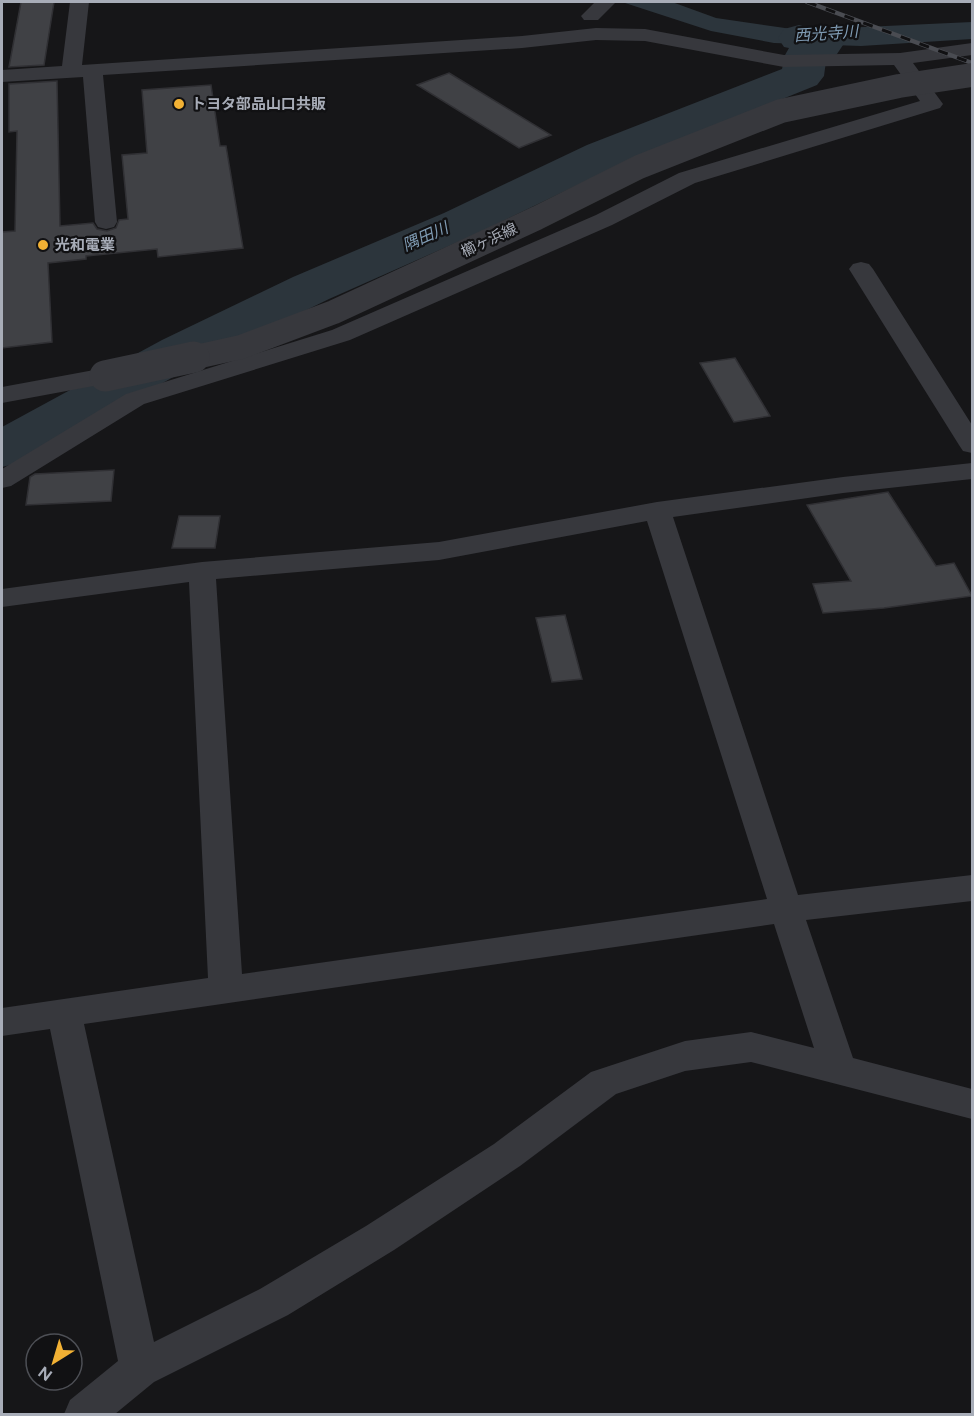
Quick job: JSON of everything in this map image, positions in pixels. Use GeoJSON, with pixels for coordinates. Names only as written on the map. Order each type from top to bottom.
{"type":"FeatureCollection","features":[{"type":"Feature","properties":{"kind":"street"},"geometry":{"type":"LineString","coordinates":[[71,72],[79,2]]}},
{"type":"Feature","properties":{"kind":"street"},"geometry":{"type":"LineString","coordinates":[[601,7],[591,16],[645,35],[784,61],[900,59],[972,49]]}},
{"type":"Feature","properties":{"kind":"street"},"geometry":{"type":"LineString","coordinates":[[2,76],[510,42],[596,34],[645,35]]}},
{"type":"Feature","properties":{"kind":"street"},"geometry":{"type":"LineString","coordinates":[[2,480],[135,399],[342,335],[594,225],[687,178],[933,104],[900,59]]}},
{"type":"Feature","properties":{"kind":"street"},"geometry":{"type":"LineString","coordinates":[[93,70],[106,222]]}},
{"type":"Feature","properties":{"kind":"street","name":"櫛ヶ浜線"},"geometry":{"type":"LineString","coordinates":[[2,395],[105,376],[241,346],[334,312],[515,228],[639,167],[781,111],[899,86],[972,75]]}},
{"type":"Feature","properties":{"kind":"street"},"geometry":{"type":"LineString","coordinates":[[861,269],[972,445]]}},
{"type":"Feature","properties":{"kind":"street"},"geometry":{"type":"LineString","coordinates":[[2,598],[202,571],[439,551],[657,511],[843,485],[972,471]]}},
{"type":"Feature","properties":{"kind":"street"},"geometry":{"type":"LineString","coordinates":[[657,511],[838,1068]]}},
{"type":"Feature","properties":{"kind":"street"},"geometry":{"type":"LineString","coordinates":[[202,571],[226,990]]}},
{"type":"Feature","properties":{"kind":"street"},"geometry":{"type":"LineString","coordinates":[[2,1022],[787,909],[972,888]]}},
{"type":"Feature","properties":{"kind":"street"},"geometry":{"type":"LineString","coordinates":[[64,1013],[140,1369]]}},
{"type":"Feature","properties":{"kind":"street"},"geometry":{"type":"LineString","coordinates":[[84,1414],[140,1369],[274,1302],[380,1238],[507,1155],[604,1083],[685,1056],[751,1047],[972,1104]]}},
{"type":"Feature","properties":{"kind":"water","name":"西光寺川"},"geometry":{"type":"Polygon","coordinates":[[[622,2],[672,2],[716,18],[799,30],[972,22],[972,39],[861,46],[774,43],[711,31],[622,2]]]}},
{"type":"Feature","properties":{"kind":"building"},"geometry":{"type":"Polygon","coordinates":[[[21,2],[54,2],[44,65],[9,67],[21,2]]]}},
{"type":"Feature","properties":{"kind":"building"},"geometry":{"type":"Polygon","coordinates":[[[449,73],[551,135],[519,148],[417,85],[449,73]]]}},
{"type":"Feature","properties":{"kind":"building"},"geometry":{"type":"Polygon","coordinates":[[[57,81],[60,226],[93,223],[97,229],[107,231],[116,228],[119,220],[128,219],[122,155],[147,153],[142,90],[211,85],[220,146],[226,146],[243,248],[158,257],[157,249],[86,256],[86,259],[48,263],[52,342],[2,348],[2,232],[15,231],[17,131],[9,132],[9,84],[57,81]]]}},
{"type":"Feature","properties":{"kind":"building"},"geometry":{"type":"Polygon","coordinates":[[[735,358],[770,416],[734,422],[700,363],[735,358]]]}},
{"type":"Feature","properties":{"kind":"building"},"geometry":{"type":"Polygon","coordinates":[[[114,470],[111,501],[26,505],[30,477],[35,474],[114,470]]]}},
{"type":"Feature","properties":{"kind":"building"},"geometry":{"type":"Polygon","coordinates":[[[888,492],[936,566],[954,563],[972,596],[884,608],[823,613],[813,584],[851,581],[807,505],[888,492]]]}},
{"type":"Feature","properties":{"kind":"building"},"geometry":{"type":"Polygon","coordinates":[[[179,516],[220,516],[215,548],[172,548],[179,516]]]}},
{"type":"Feature","properties":{"kind":"building"},"geometry":{"type":"Polygon","coordinates":[[[565,615],[582,679],[552,682],[536,618],[565,615]]]}},
{"type":"Feature","properties":{"kind":"waterway","name":"隅田川"},"geometry":{"type":"LineString","coordinates":[[2,450],[181,351],[311,288],[461,223],[603,155],[802,76],[806,55],[822,45],[799,38]]}},
{"type":"Feature","properties":{"kind":"railway"},"geometry":{"type":"LineString","coordinates":[[807,2],[972,63]]}},
{"type":"Feature","properties":{"kind":"place","name":"トヨタ部品山口共販"},"geometry":{"type":"Point","coordinates":[179,104]}},
{"type":"Feature","properties":{"kind":"place","name":"光和電業"},"geometry":{"type":"Point","coordinates":[43,245]}}]}
